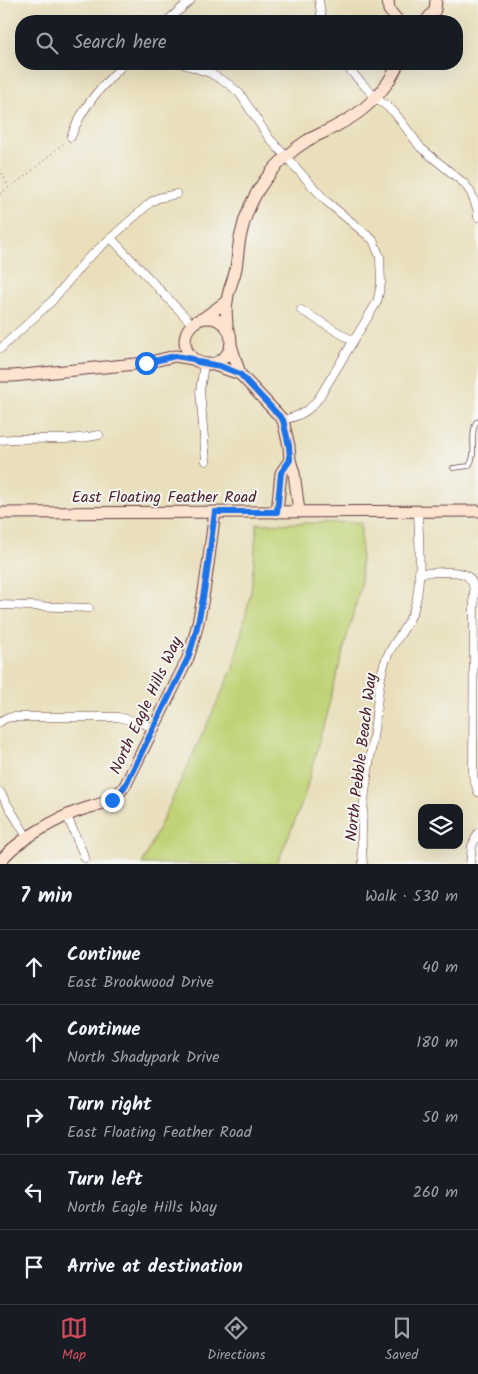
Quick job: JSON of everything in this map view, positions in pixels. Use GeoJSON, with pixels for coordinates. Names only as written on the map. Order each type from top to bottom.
{"type":"FeatureCollection","features":[{"type":"Feature","properties":{"kind":"street"},"geometry":{"type":"LineString","coordinates":[[174,15],[191,0]]}},
{"type":"Feature","properties":{"kind":"street"},"geometry":{"type":"LineString","coordinates":[[319,0],[321,15]]}},
{"type":"Feature","properties":{"kind":"street"},"geometry":{"type":"LineString","coordinates":[[388,0],[389,10],[393,15]]}},
{"type":"Feature","properties":{"kind":"street"},"geometry":{"type":"LineString","coordinates":[[435,5],[446,0]]}},
{"type":"Feature","properties":{"kind":"street"},"geometry":{"type":"LineString","coordinates":[[71,137],[84,107],[118,70]]}},
{"type":"Feature","properties":{"kind":"street"},"geometry":{"type":"LineString","coordinates":[[201,70],[230,85],[240,94],[260,125],[326,201],[367,234],[378,248],[380,257],[380,293],[315,404],[301,416],[283,420]]}},
{"type":"Feature","properties":{"kind":"street"},"geometry":{"type":"LineString","coordinates":[[350,70],[375,97],[394,112],[421,148],[475,191],[478,217]]}},
{"type":"Feature","properties":{"kind":"street"},"geometry":{"type":"LineString","coordinates":[[227,327],[227,301],[234,275],[241,233],[247,214],[263,182],[286,156],[308,140],[353,117],[375,97],[387,83],[395,70]]}},
{"type":"Feature","properties":{"kind":"street"},"geometry":{"type":"LineString","coordinates":[[1,348],[52,302],[86,260],[151,202],[158,198],[177,194]]}},
{"type":"Feature","properties":{"kind":"street"},"geometry":{"type":"LineString","coordinates":[[111,238],[192,324]]}},
{"type":"Feature","properties":{"kind":"street"},"geometry":{"type":"LineString","coordinates":[[227,301],[205,318],[192,324],[187,330],[185,345],[188,353],[203,362],[224,358],[231,345]]}},
{"type":"Feature","properties":{"kind":"street"},"geometry":{"type":"LineString","coordinates":[[301,310],[353,341]]}},
{"type":"Feature","properties":{"kind":"street"},"geometry":{"type":"LineString","coordinates":[[205,318],[218,319],[227,327],[240,374],[283,420],[294,473],[298,511]]}},
{"type":"Feature","properties":{"kind":"street"},"geometry":{"type":"LineString","coordinates":[[160,359],[185,337]]}},
{"type":"Feature","properties":{"kind":"street"},"geometry":{"type":"LineString","coordinates":[[0,376],[146,363],[175,356],[203,362],[240,374]]}},
{"type":"Feature","properties":{"kind":"street"},"geometry":{"type":"LineString","coordinates":[[203,362],[200,391],[206,461]]}},
{"type":"Feature","properties":{"kind":"street"},"geometry":{"type":"LineString","coordinates":[[0,440],[17,438],[74,440],[99,435]]}},
{"type":"Feature","properties":{"kind":"street"},"geometry":{"type":"LineString","coordinates":[[277,512],[281,473],[290,460]]}},
{"type":"Feature","properties":{"kind":"street","name":"North Pebble Beach Way"},"geometry":{"type":"LineString","coordinates":[[364,864],[362,844],[364,810],[382,672],[392,648],[410,621],[418,588],[418,511]]}},
{"type":"Feature","properties":{"kind":"street","name":"East Floating Feather Road"},"geometry":{"type":"LineString","coordinates":[[0,513],[478,511]]}},
{"type":"Feature","properties":{"kind":"street","name":"North Eagle Hills Way"},"geometry":{"type":"LineString","coordinates":[[0,864],[3,857],[27,837],[67,816],[112,800],[126,784],[188,658],[194,640],[200,613],[215,512]]}},
{"type":"Feature","properties":{"kind":"street"},"geometry":{"type":"LineString","coordinates":[[419,573],[458,572],[467,575],[472,582],[474,590],[473,776],[478,792]]}},
{"type":"Feature","properties":{"kind":"street"},"geometry":{"type":"LineString","coordinates":[[0,605],[90,608]]}},
{"type":"Feature","properties":{"kind":"street"},"geometry":{"type":"LineString","coordinates":[[0,722],[6,718],[13,717],[118,717],[142,723],[154,729]]}},
{"type":"Feature","properties":{"kind":"street"},"geometry":{"type":"LineString","coordinates":[[0,792],[27,837]]}},
{"type":"Feature","properties":{"kind":"street"},"geometry":{"type":"LineString","coordinates":[[67,816],[85,858]]}},
{"type":"Feature","properties":{"kind":"street"},"geometry":{"type":"LineString","coordinates":[[470,864],[472,846],[478,833]]}},
{"type":"Feature","properties":{"kind":"lane"},"geometry":{"type":"LineString","coordinates":[[453,468],[469,466],[472,463],[474,454],[473,428],[478,422]]}},
{"type":"Feature","properties":{"kind":"path"},"geometry":{"type":"LineString","coordinates":[[0,194],[32,171],[71,137]]}},
{"type":"Feature","properties":{"kind":"path"},"geometry":{"type":"LineString","coordinates":[[0,169],[8,187]]}},
{"type":"Feature","properties":{"kind":"green space"},"geometry":{"type":"Polygon","coordinates":[[[361,522],[361,585],[303,801],[277,864],[142,864],[233,668],[251,592],[257,524],[361,522]]]}},
{"type":"Feature","properties":{"kind":"route"},"geometry":{"type":"LineString","coordinates":[[112,800],[126,784],[188,658],[200,613],[215,512],[277,512],[281,473],[290,460],[288,437],[283,420],[240,374],[220,366],[204,364],[193,359],[175,356],[146,363]]}}]}
